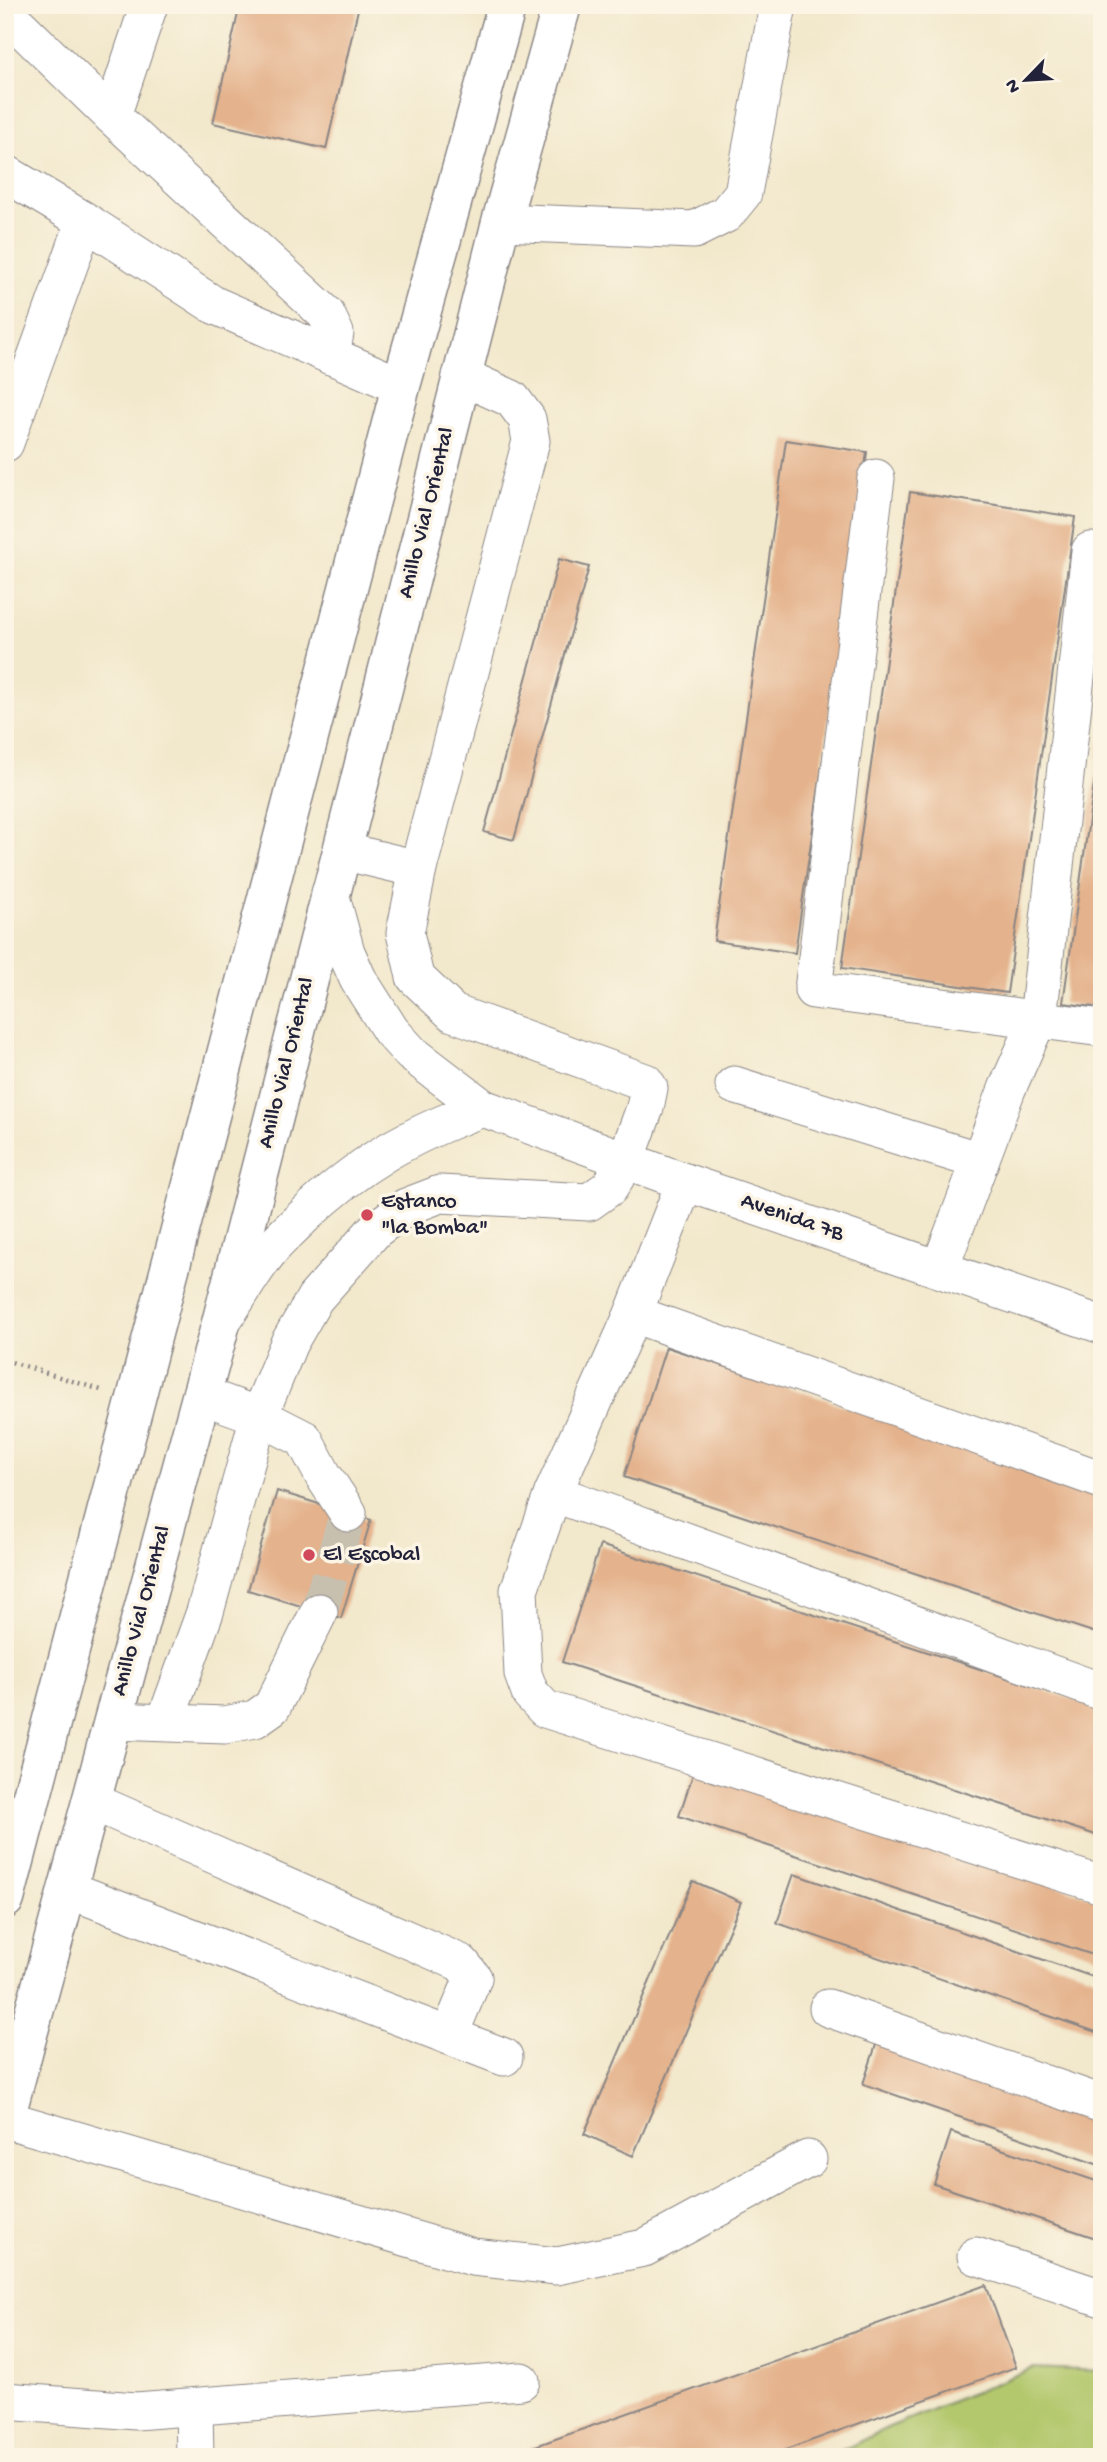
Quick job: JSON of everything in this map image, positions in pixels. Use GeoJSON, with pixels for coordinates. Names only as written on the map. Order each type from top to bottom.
{"type":"FeatureCollection","features":[{"type":"Feature","properties":{"kind":"highway"},"geometry":{"type":"LineString","coordinates":[[5,1899],[401,386],[507,5]]}},
{"type":"Feature","properties":{"kind":"highway","name":"Anillo Vial Oriental"},"geometry":{"type":"LineString","coordinates":[[5,2119],[221,1323],[500,222],[562,5]]}},
{"type":"Feature","properties":{"kind":"street"},"geometry":{"type":"LineString","coordinates":[[112,116],[149,5]]}},
{"type":"Feature","properties":{"kind":"street"},"geometry":{"type":"LineString","coordinates":[[500,222],[694,230],[726,214],[743,193],[778,5]]}},
{"type":"Feature","properties":{"kind":"street"},"geometry":{"type":"LineString","coordinates":[[5,12],[112,116],[326,314],[335,333],[331,356]]}},
{"type":"Feature","properties":{"kind":"street"},"geometry":{"type":"LineString","coordinates":[[5,173],[214,305],[401,386]]}},
{"type":"Feature","properties":{"kind":"street"},"geometry":{"type":"LineString","coordinates":[[5,443],[85,222]]}},
{"type":"Feature","properties":{"kind":"street"},"geometry":{"type":"LineString","coordinates":[[165,1722],[205,1612],[259,1416],[289,1343],[315,1298],[375,1230],[406,1207],[440,1194],[589,1202],[610,1187],[626,1160],[645,1108],[649,1088],[645,1082],[453,1013],[415,977],[405,933],[418,869],[531,442],[527,419],[512,399],[461,376]]}},
{"type":"Feature","properties":{"kind":"street"},"geometry":{"type":"LineString","coordinates":[[876,478],[813,990],[1102,1028]]}},
{"type":"Feature","properties":{"kind":"street"},"geometry":{"type":"LineString","coordinates":[[940,1268],[1007,1089],[1038,1019],[1090,551]]}},
{"type":"Feature","properties":{"kind":"street"},"geometry":{"type":"LineString","coordinates":[[342,851],[418,869]]}},
{"type":"Feature","properties":{"kind":"street","name":"Avenida 7B"},"geometry":{"type":"LineString","coordinates":[[330,894],[350,961],[373,1006],[411,1053],[483,1108],[685,1182],[1102,1325]]}},
{"type":"Feature","properties":{"kind":"street"},"geometry":{"type":"LineString","coordinates":[[734,1085],[980,1161]]}},
{"type":"Feature","properties":{"kind":"street"},"geometry":{"type":"LineString","coordinates":[[221,1323],[272,1248],[333,1188],[404,1141],[483,1108]]}},
{"type":"Feature","properties":{"kind":"street"},"geometry":{"type":"LineString","coordinates":[[685,1182],[633,1314],[553,1493],[519,1590],[523,1674],[530,1693],[545,1709],[1102,1885]]}},
{"type":"Feature","properties":{"kind":"street"},"geometry":{"type":"LineString","coordinates":[[633,1314],[1102,1480]]}},
{"type":"Feature","properties":{"kind":"street"},"geometry":{"type":"LineString","coordinates":[[201,1395],[259,1416],[304,1439],[348,1513]]}},
{"type":"Feature","properties":{"kind":"street"},"geometry":{"type":"LineString","coordinates":[[553,1493],[1102,1692]]}},
{"type":"Feature","properties":{"kind":"street"},"geometry":{"type":"LineString","coordinates":[[113,1721],[225,1725],[255,1719],[272,1707],[318,1612]]}},
{"type":"Feature","properties":{"kind":"street"},"geometry":{"type":"LineString","coordinates":[[91,1801],[461,1963],[473,1978],[449,2036]]}},
{"type":"Feature","properties":{"kind":"street"},"geometry":{"type":"LineString","coordinates":[[67,1889],[504,2057]]}},
{"type":"Feature","properties":{"kind":"street"},"geometry":{"type":"LineString","coordinates":[[828,2008],[1102,2104]]}},
{"type":"Feature","properties":{"kind":"street"},"geometry":{"type":"LineString","coordinates":[[5,2119],[473,2257],[557,2266],[644,2248],[808,2159]]}},
{"type":"Feature","properties":{"kind":"street"},"geometry":{"type":"LineString","coordinates":[[976,2256],[1102,2298]]}},
{"type":"Feature","properties":{"kind":"street"},"geometry":{"type":"LineString","coordinates":[[5,2401],[136,2411],[520,2381]]}},
{"type":"Feature","properties":{"kind":"street"},"geometry":{"type":"LineString","coordinates":[[194,2407],[195,2457]]}},
{"type":"Feature","properties":{"kind":"path"},"geometry":{"type":"LineString","coordinates":[[5,1360],[135,1401]]}},
{"type":"Feature","properties":{"kind":"green space"},"geometry":{"type":"Polygon","coordinates":[[[1033,2368],[1102,2371],[1102,2457],[829,2457],[887,2428],[1033,2368]]]}},
{"type":"Feature","properties":{"kind":"building"},"geometry":{"type":"Polygon","coordinates":[[[240,5],[359,5],[326,149],[213,123],[240,5]]]}},
{"type":"Feature","properties":{"kind":"building"},"geometry":{"type":"Polygon","coordinates":[[[786,440],[867,452],[795,953],[714,941],[786,440]]]}},
{"type":"Feature","properties":{"kind":"building"},"geometry":{"type":"Polygon","coordinates":[[[910,492],[1075,517],[1007,993],[842,968],[910,492]]]}},
{"type":"Feature","properties":{"kind":"building"},"geometry":{"type":"Polygon","coordinates":[[[559,559],[589,567],[514,840],[484,832],[559,559]]]}},
{"type":"Feature","properties":{"kind":"building"},"geometry":{"type":"Polygon","coordinates":[[[1102,742],[1102,1008],[1063,1003],[1102,742]]]}},
{"type":"Feature","properties":{"kind":"building"},"geometry":{"type":"Polygon","coordinates":[[[666,1347],[1102,1491],[1102,1635],[624,1477],[666,1347]]]}},
{"type":"Feature","properties":{"kind":"building","name":"El Escobal"},"geometry":{"type":"Polygon","coordinates":[[[277,1491],[371,1520],[341,1618],[248,1590],[277,1491]]]}},
{"type":"Feature","properties":{"kind":"building"},"geometry":{"type":"Polygon","coordinates":[[[600,1545],[1102,1709],[1102,1837],[562,1662],[600,1545]]]}},
{"type":"Feature","properties":{"kind":"building"},"geometry":{"type":"Polygon","coordinates":[[[696,1765],[1102,1901],[1102,1958],[679,1816],[696,1765]]]}},
{"type":"Feature","properties":{"kind":"building"},"geometry":{"type":"Polygon","coordinates":[[[794,1874],[1102,1980],[1102,2034],[777,1923],[794,1874]]]}},
{"type":"Feature","properties":{"kind":"building"},"geometry":{"type":"Polygon","coordinates":[[[693,1881],[741,1902],[633,2156],[584,2134],[693,1881]]]}},
{"type":"Feature","properties":{"kind":"building"},"geometry":{"type":"Polygon","coordinates":[[[879,2036],[1102,2113],[1102,2166],[863,2084],[879,2036]]]}},
{"type":"Feature","properties":{"kind":"building"},"geometry":{"type":"Polygon","coordinates":[[[951,2132],[1102,2183],[1102,2240],[934,2184],[951,2132]]]}},
{"type":"Feature","properties":{"kind":"building"},"geometry":{"type":"Polygon","coordinates":[[[986,2285],[1016,2367],[766,2457],[505,2457],[986,2285]]]}},
{"type":"Feature","properties":{"kind":"tunnel"},"geometry":{"type":"LineString","coordinates":[[319,1612],[348,1513]]}},
{"type":"Feature","properties":{"kind":"place","name":"Estanco \"la Bomba\""},"geometry":{"type":"Point","coordinates":[367,1215]}},
{"type":"Feature","properties":{"kind":"place","name":"El Escobal"},"geometry":{"type":"Point","coordinates":[309,1555]}}]}
